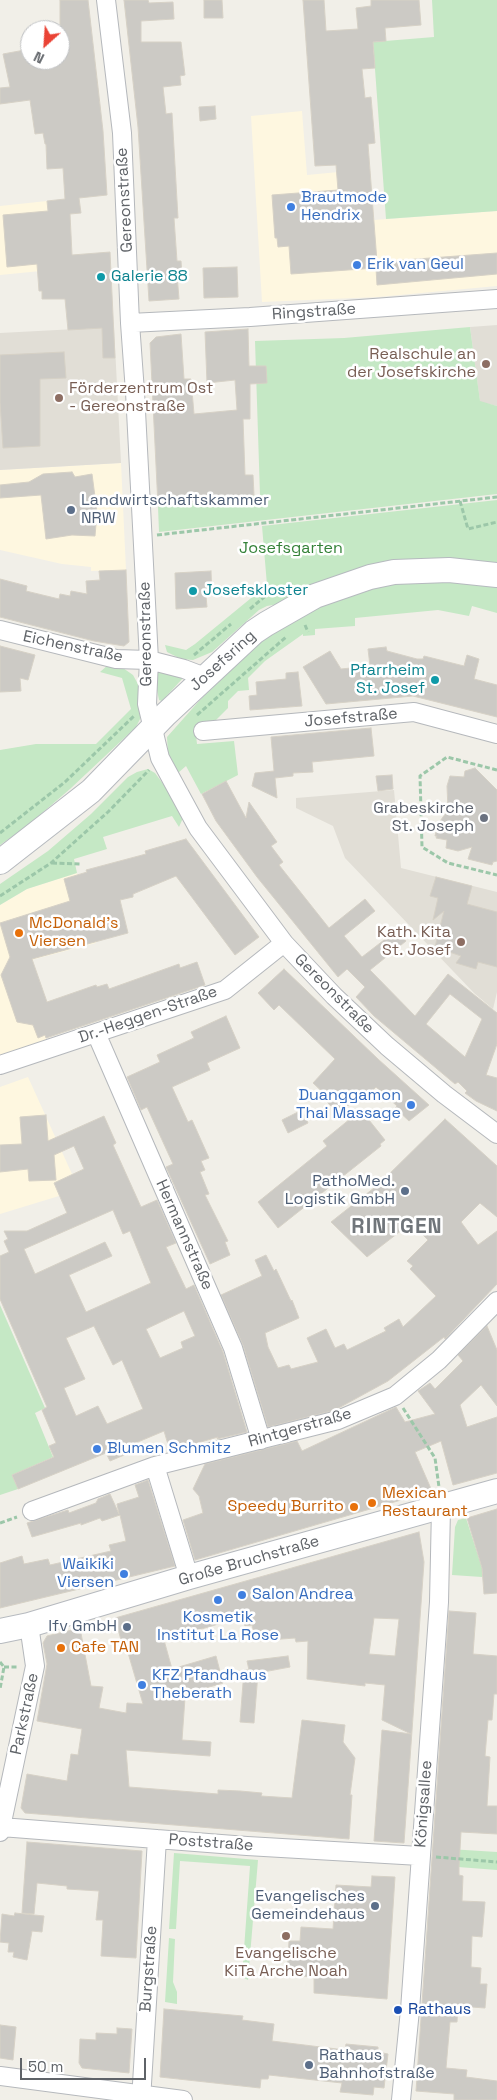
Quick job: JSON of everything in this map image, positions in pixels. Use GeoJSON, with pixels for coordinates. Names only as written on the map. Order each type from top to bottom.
{"type":"FeatureCollection","features":[{"type":"Feature","properties":{"kind":"main road","name":"Josefsring"},"geometry":{"type":"LineString","coordinates":[[0,862],[90,791],[205,677],[254,632],[266,624],[315,596],[346,584],[378,576],[413,571],[450,570],[497,575]]}},
{"type":"Feature","properties":{"kind":"main road","name":"Große Bruchstraße"},"geometry":{"type":"LineString","coordinates":[[0,1631],[29,1625],[497,1491]]}},
{"type":"Feature","properties":{"kind":"street","name":"Gereonstraße"},"geometry":{"type":"LineString","coordinates":[[106,0],[122,133],[130,323],[149,660],[147,704],[160,758],[198,828],[284,943],[334,996],[387,1046],[444,1094],[497,1134]]}},
{"type":"Feature","properties":{"kind":"street","name":"Ringstraße"},"geometry":{"type":"LineString","coordinates":[[130,323],[250,317],[497,299]]}},
{"type":"Feature","properties":{"kind":"street","name":"Eichenstraße"},"geometry":{"type":"LineString","coordinates":[[0,630],[116,659],[149,660],[184,669],[205,677]]}},
{"type":"Feature","properties":{"kind":"street","name":"Josefstraße"},"geometry":{"type":"LineString","coordinates":[[199,724],[414,712],[497,734]]}},
{"type":"Feature","properties":{"kind":"street","name":"Dr.-Heggen-Straße"},"geometry":{"type":"LineString","coordinates":[[0,1065],[225,990],[284,943]]}},
{"type":"Feature","properties":{"kind":"street","name":"Hermannstraße"},"geometry":{"type":"LineString","coordinates":[[96,1034],[233,1348],[261,1440]]}},
{"type":"Feature","properties":{"kind":"street","name":"Rintgerstraße"},"geometry":{"type":"LineString","coordinates":[[32,1512],[155,1466],[338,1420],[395,1396],[438,1360],[497,1301]]}},
{"type":"Feature","properties":{"kind":"street"},"geometry":{"type":"LineString","coordinates":[[155,1466],[189,1578]]}},
{"type":"Feature","properties":{"kind":"street","name":"Königsallee"},"geometry":{"type":"LineString","coordinates":[[401,2100],[407,2046],[439,1602],[441,1508]]}},
{"type":"Feature","properties":{"kind":"street","name":"Parkstraße"},"geometry":{"type":"LineString","coordinates":[[0,1829],[35,1666],[29,1625]]}},
{"type":"Feature","properties":{"kind":"street","name":"Poststraße"},"geometry":{"type":"LineString","coordinates":[[0,1829],[420,1856]]}},
{"type":"Feature","properties":{"kind":"street","name":"Burgstraße"},"geometry":{"type":"LineString","coordinates":[[141,2098],[157,1839]]}},
{"type":"Feature","properties":{"kind":"street"},"geometry":{"type":"LineString","coordinates":[[0,2076],[141,2098],[182,2100]]}},
{"type":"Feature","properties":{"kind":"path"},"geometry":{"type":"LineString","coordinates":[[154,535],[497,497]]}},
{"type":"Feature","properties":{"kind":"path"},"geometry":{"type":"LineString","coordinates":[[460,501],[468,528],[497,522]]}},
{"type":"Feature","properties":{"kind":"path"},"geometry":{"type":"LineString","coordinates":[[299,629],[313,621]]}},
{"type":"Feature","properties":{"kind":"path"},"geometry":{"type":"LineString","coordinates":[[305,624],[308,632]]}},
{"type":"Feature","properties":{"kind":"path"},"geometry":{"type":"LineString","coordinates":[[199,724],[292,633]]}},
{"type":"Feature","properties":{"kind":"path"},"geometry":{"type":"LineString","coordinates":[[0,833],[65,782],[147,704]]}},
{"type":"Feature","properties":{"kind":"path"},"geometry":{"type":"LineString","coordinates":[[497,770],[447,757],[420,776],[422,847],[448,863],[497,875]]}},
{"type":"Feature","properties":{"kind":"path"},"geometry":{"type":"LineString","coordinates":[[0,896],[51,863],[108,812],[160,758]]}},
{"type":"Feature","properties":{"kind":"path"},"geometry":{"type":"LineString","coordinates":[[51,863],[80,864]]}},
{"type":"Feature","properties":{"kind":"path"},"geometry":{"type":"LineString","coordinates":[[395,1396],[435,1458],[441,1508]]}},
{"type":"Feature","properties":{"kind":"path"},"geometry":{"type":"LineString","coordinates":[[0,1662],[4,1667],[0,1689]]}},
{"type":"Feature","properties":{"kind":"path"},"geometry":{"type":"LineString","coordinates":[[420,1856],[497,1862]]}},
{"type":"Feature","properties":{"kind":"shaded area"},"geometry":{"type":"Polygon","coordinates":[[[302,111],[307,175],[370,169],[374,220],[497,211],[497,286],[378,297],[262,302],[251,116],[302,111]]]}},
{"type":"Feature","properties":{"kind":"shaded area"},"geometry":{"type":"Polygon","coordinates":[[[47,201],[51,270],[0,275],[0,206],[47,201]]]}},
{"type":"Feature","properties":{"kind":"shaded area","name":"Realschule an der Josefskirche"},"geometry":{"type":"Polygon","coordinates":[[[497,325],[497,406],[480,402],[470,327],[497,325]]]}},
{"type":"Feature","properties":{"kind":"shaded area","name":"Förderzentrum Ost - Gereonstraße"},"geometry":{"type":"Polygon","coordinates":[[[114,327],[121,463],[0,470],[0,333],[114,327]]]}},
{"type":"Feature","properties":{"kind":"shaded area"},"geometry":{"type":"Polygon","coordinates":[[[121,463],[126,570],[91,571],[91,567],[62,564],[0,550],[0,470],[121,463]]]}},
{"type":"Feature","properties":{"kind":"shaded area","name":"Kath. Kita St. Josef"},"geometry":{"type":"Polygon","coordinates":[[[394,790],[401,868],[497,892],[497,992],[493,1009],[474,993],[345,858],[333,826],[296,808],[296,798],[394,790]]]}},
{"type":"Feature","properties":{"kind":"shaded area"},"geometry":{"type":"Polygon","coordinates":[[[77,873],[96,943],[20,963],[47,1041],[0,1057],[0,905],[27,889],[77,873]]]}},
{"type":"Feature","properties":{"kind":"shaded area"},"geometry":{"type":"Polygon","coordinates":[[[28,1077],[72,1174],[54,1183],[59,1196],[0,1214],[0,1087],[28,1077]]]}},
{"type":"Feature","properties":{"kind":"green space"},"geometry":{"type":"Polygon","coordinates":[[[432,0],[497,0],[497,211],[386,219],[373,42],[434,37],[432,0]]]}},
{"type":"Feature","properties":{"kind":"green space"},"geometry":{"type":"Polygon","coordinates":[[[470,327],[480,401],[497,406],[497,494],[159,532],[158,507],[260,495],[255,341],[344,338],[470,327]]]}},
{"type":"Feature","properties":{"kind":"green space","name":"Josefsgarten"},"geometry":{"type":"Polygon","coordinates":[[[497,500],[497,566],[267,606],[259,610],[212,652],[193,660],[181,659],[167,652],[165,645],[186,650],[195,644],[267,585],[262,526],[497,500]]]}},
{"type":"Feature","properties":{"kind":"green space"},"geometry":{"type":"Polygon","coordinates":[[[398,580],[497,583],[497,613],[472,606],[469,616],[438,610],[355,618],[355,626],[315,629],[315,635],[303,636],[303,634],[265,661],[248,678],[249,690],[238,691],[228,701],[228,708],[211,725],[195,727],[197,744],[234,741],[238,775],[201,794],[186,766],[178,773],[168,755],[167,737],[200,700],[259,643],[302,613],[347,591],[398,580]]]}},
{"type":"Feature","properties":{"kind":"green space"},"geometry":{"type":"Polygon","coordinates":[[[108,665],[123,668],[133,675],[139,686],[141,717],[136,727],[70,789],[27,826],[0,845],[0,750],[36,744],[96,744],[131,709],[122,678],[100,672],[108,665]]]}},
{"type":"Feature","properties":{"kind":"green space"},"geometry":{"type":"Polygon","coordinates":[[[157,670],[183,678],[162,701],[159,700],[156,685],[157,670]]]}},
{"type":"Feature","properties":{"kind":"green space"},"geometry":{"type":"Polygon","coordinates":[[[148,769],[155,773],[164,785],[183,818],[179,827],[172,816],[103,837],[107,849],[74,859],[77,873],[27,889],[0,905],[0,884],[48,851],[91,814],[128,777],[148,769]]]}},
{"type":"Feature","properties":{"kind":"green space"},"geometry":{"type":"Polygon","coordinates":[[[0,1305],[45,1408],[35,1413],[53,1457],[12,1475],[18,1489],[0,1495],[0,1305]]]}},
{"type":"Feature","properties":{"kind":"green space"},"geometry":{"type":"Polygon","coordinates":[[[466,1518],[482,1568],[482,1577],[452,1575],[455,1527],[458,1520],[466,1518]]]}},
{"type":"Feature","properties":{"kind":"green space"},"geometry":{"type":"Polygon","coordinates":[[[433,1848],[497,1852],[497,1870],[432,1865],[433,1848]]]}},
{"type":"Feature","properties":{"kind":"green space"},"geometry":{"type":"Polygon","coordinates":[[[174,1853],[258,1860],[248,1980],[242,1977],[250,1866],[180,1861],[176,1929],[169,1929],[174,1853]]]}},
{"type":"Feature","properties":{"kind":"green space"},"geometry":{"type":"Polygon","coordinates":[[[169,1938],[175,1939],[173,1982],[177,1992],[177,2004],[165,2002],[169,1938]]]}},
{"type":"Feature","properties":{"kind":"building"},"geometry":{"type":"Polygon","coordinates":[[[60,0],[88,0],[103,131],[107,195],[79,198],[81,213],[70,214],[72,255],[110,252],[115,358],[103,358],[102,328],[68,330],[65,299],[42,299],[42,291],[39,291],[37,264],[7,267],[3,215],[48,211],[47,201],[65,199],[63,168],[47,169],[46,144],[43,133],[35,134],[30,100],[0,104],[0,88],[10,87],[3,54],[20,51],[20,70],[70,70],[70,20],[60,20],[60,0]]]}},
{"type":"Feature","properties":{"kind":"building"},"geometry":{"type":"Polygon","coordinates":[[[124,0],[148,0],[149,3],[173,2],[174,19],[141,21],[141,42],[181,42],[185,75],[180,76],[181,85],[163,87],[166,114],[172,113],[178,218],[174,218],[177,261],[181,261],[182,274],[177,274],[179,299],[149,301],[138,127],[124,0]]]}},
{"type":"Feature","properties":{"kind":"building"},"geometry":{"type":"Polygon","coordinates":[[[204,0],[222,0],[223,18],[204,18],[204,0]]]}},
{"type":"Feature","properties":{"kind":"building"},"geometry":{"type":"Polygon","coordinates":[[[303,0],[324,0],[326,31],[358,29],[356,8],[371,6],[371,0],[419,0],[421,25],[385,28],[386,41],[373,42],[375,68],[362,69],[365,98],[371,97],[375,143],[368,144],[377,262],[497,253],[497,274],[377,285],[376,268],[291,274],[289,246],[278,247],[277,238],[275,238],[272,195],[338,190],[336,165],[315,166],[303,0]]]}},
{"type":"Feature","properties":{"kind":"building"},"geometry":{"type":"Polygon","coordinates":[[[215,106],[216,119],[200,121],[199,107],[215,106]]]}},
{"type":"Feature","properties":{"kind":"building"},"geometry":{"type":"Polygon","coordinates":[[[237,267],[238,297],[204,298],[203,268],[237,267]]]}},
{"type":"Feature","properties":{"kind":"building"},"geometry":{"type":"Polygon","coordinates":[[[248,329],[249,366],[266,366],[267,383],[250,384],[250,419],[243,419],[245,475],[253,475],[254,495],[158,506],[150,343],[156,337],[181,334],[184,379],[191,379],[194,414],[237,410],[235,380],[207,383],[205,332],[248,329]]]}},
{"type":"Feature","properties":{"kind":"building"},"geometry":{"type":"Polygon","coordinates":[[[64,352],[66,378],[40,379],[40,446],[3,448],[0,402],[0,355],[64,352]]]}},
{"type":"Feature","properties":{"kind":"building"},"geometry":{"type":"Polygon","coordinates":[[[72,472],[75,477],[92,474],[97,512],[95,536],[72,535],[46,539],[41,495],[0,498],[0,485],[29,482],[43,474],[72,472]]]}},
{"type":"Feature","properties":{"kind":"building"},"geometry":{"type":"Polygon","coordinates":[[[126,570],[129,642],[124,646],[94,641],[0,617],[0,579],[27,586],[26,591],[59,599],[60,594],[70,596],[71,591],[87,594],[86,581],[100,580],[99,571],[126,570]]]}},
{"type":"Feature","properties":{"kind":"building","name":"Josefskloster"},"geometry":{"type":"Polygon","coordinates":[[[211,571],[212,595],[206,596],[207,607],[176,609],[175,573],[211,571]]]}},
{"type":"Feature","properties":{"kind":"building"},"geometry":{"type":"Polygon","coordinates":[[[0,646],[35,655],[28,680],[20,678],[21,691],[0,692],[0,646]]]}},
{"type":"Feature","properties":{"kind":"building"},"geometry":{"type":"Polygon","coordinates":[[[386,647],[387,651],[417,659],[423,659],[424,656],[464,666],[467,655],[479,659],[474,679],[497,685],[497,717],[413,696],[326,704],[303,667],[330,651],[341,669],[370,666],[368,649],[386,647]]]}},
{"type":"Feature","properties":{"kind":"building"},"geometry":{"type":"Polygon","coordinates":[[[298,672],[302,706],[250,710],[249,696],[257,695],[256,682],[286,679],[286,673],[298,672]]]}},
{"type":"Feature","properties":{"kind":"building"},"geometry":{"type":"Polygon","coordinates":[[[371,728],[374,756],[312,762],[313,772],[293,773],[293,776],[275,778],[277,798],[252,786],[255,773],[274,771],[271,737],[371,728]]]}},
{"type":"Feature","properties":{"kind":"building"},"geometry":{"type":"Polygon","coordinates":[[[475,768],[497,790],[497,861],[493,862],[492,865],[468,859],[472,847],[458,851],[446,848],[447,840],[436,838],[437,836],[435,836],[438,824],[448,810],[447,786],[450,776],[464,777],[465,771],[475,768]]]}},
{"type":"Feature","properties":{"kind":"building"},"geometry":{"type":"Polygon","coordinates":[[[392,775],[393,789],[378,791],[376,776],[392,775]]]}},
{"type":"Feature","properties":{"kind":"building"},"geometry":{"type":"Polygon","coordinates":[[[226,781],[246,818],[249,802],[277,842],[271,846],[283,862],[279,865],[329,928],[365,899],[375,911],[344,936],[362,957],[397,930],[406,941],[370,970],[415,1016],[448,974],[497,1013],[497,1044],[486,1075],[497,1078],[497,1111],[476,1101],[465,1093],[467,1091],[458,1082],[455,1084],[374,1016],[356,997],[365,987],[347,969],[338,977],[257,877],[216,821],[202,794],[226,781]],[[450,994],[426,1024],[465,1057],[482,1019],[450,994]]]}},
{"type":"Feature","properties":{"kind":"building"},"geometry":{"type":"Polygon","coordinates":[[[186,839],[259,937],[235,955],[176,876],[133,894],[133,897],[120,900],[128,933],[32,959],[47,1002],[96,985],[97,987],[107,984],[109,989],[179,964],[180,968],[197,962],[205,985],[46,1038],[45,1035],[38,1038],[33,1025],[17,1022],[1,975],[10,957],[0,923],[70,901],[64,879],[87,872],[86,870],[146,854],[145,851],[186,839]]]}},
{"type":"Feature","properties":{"kind":"building"},"geometry":{"type":"Polygon","coordinates":[[[436,877],[472,886],[467,904],[497,912],[497,967],[478,962],[476,969],[456,963],[461,956],[435,947],[444,911],[433,920],[438,898],[430,896],[436,877]]]}},
{"type":"Feature","properties":{"kind":"building"},"geometry":{"type":"Polygon","coordinates":[[[284,969],[429,1105],[409,1121],[395,1108],[397,1106],[376,1087],[366,1097],[336,1111],[325,1100],[329,1098],[313,1083],[335,1059],[279,1005],[274,1010],[258,993],[284,969]]]}},
{"type":"Feature","properties":{"kind":"building"},"geometry":{"type":"Polygon","coordinates":[[[226,1016],[240,1048],[207,1063],[210,1070],[172,1087],[188,1122],[192,1120],[209,1158],[201,1161],[205,1170],[200,1172],[209,1194],[205,1195],[228,1241],[225,1242],[230,1255],[210,1264],[166,1167],[173,1164],[147,1107],[141,1110],[127,1077],[160,1062],[157,1055],[194,1038],[191,1032],[226,1016]]]}},
{"type":"Feature","properties":{"kind":"building"},"geometry":{"type":"Polygon","coordinates":[[[302,1110],[308,1123],[288,1133],[282,1120],[302,1110]]]}},
{"type":"Feature","properties":{"kind":"building"},"geometry":{"type":"Polygon","coordinates":[[[361,1110],[385,1140],[380,1144],[381,1146],[278,1228],[258,1202],[327,1146],[323,1141],[361,1110]]]}},
{"type":"Feature","properties":{"kind":"building"},"geometry":{"type":"Polygon","coordinates":[[[46,1115],[48,1141],[104,1116],[116,1143],[113,1145],[141,1207],[157,1200],[176,1243],[166,1247],[186,1289],[194,1285],[223,1352],[247,1432],[217,1439],[218,1437],[170,1451],[164,1431],[126,1447],[129,1453],[110,1461],[106,1453],[18,1489],[12,1475],[54,1457],[49,1446],[56,1443],[42,1410],[47,1407],[0,1299],[0,1256],[9,1252],[4,1241],[8,1239],[4,1231],[27,1231],[67,1213],[54,1183],[84,1169],[74,1146],[54,1155],[56,1180],[29,1181],[28,1169],[0,1172],[0,1145],[22,1144],[20,1117],[46,1115]],[[113,1210],[24,1249],[35,1274],[105,1242],[112,1256],[69,1275],[86,1312],[151,1283],[130,1231],[123,1234],[113,1210]],[[184,1311],[146,1329],[160,1358],[183,1348],[181,1342],[195,1336],[184,1311]],[[94,1326],[66,1338],[85,1379],[64,1388],[76,1416],[98,1406],[107,1424],[143,1409],[122,1360],[113,1365],[94,1326]]]}},
{"type":"Feature","properties":{"kind":"building"},"geometry":{"type":"Polygon","coordinates":[[[445,1119],[497,1166],[497,1217],[480,1203],[461,1222],[478,1245],[497,1231],[497,1284],[445,1339],[444,1337],[388,1381],[335,1410],[268,1427],[243,1345],[221,1295],[262,1276],[255,1260],[266,1255],[274,1271],[276,1269],[299,1318],[265,1333],[268,1347],[278,1368],[289,1365],[291,1369],[318,1362],[307,1338],[326,1329],[335,1348],[344,1344],[347,1350],[386,1331],[384,1328],[399,1319],[403,1327],[436,1296],[410,1269],[413,1266],[407,1261],[428,1240],[411,1223],[367,1257],[331,1222],[379,1184],[445,1119]]]}},
{"type":"Feature","properties":{"kind":"building"},"geometry":{"type":"Polygon","coordinates":[[[487,1326],[497,1350],[497,1406],[481,1385],[460,1405],[467,1427],[497,1417],[497,1473],[453,1485],[441,1441],[415,1452],[432,1491],[195,1560],[183,1520],[203,1513],[199,1496],[193,1489],[205,1464],[297,1441],[302,1451],[396,1407],[405,1422],[435,1414],[418,1391],[430,1383],[435,1389],[463,1361],[458,1355],[487,1326]]]}},
{"type":"Feature","properties":{"kind":"building"},"geometry":{"type":"Polygon","coordinates":[[[148,1480],[175,1566],[0,1608],[0,1563],[22,1556],[24,1564],[48,1559],[50,1565],[111,1551],[109,1545],[126,1541],[120,1515],[102,1521],[100,1518],[81,1525],[81,1523],[32,1537],[27,1523],[68,1510],[69,1513],[96,1503],[98,1499],[110,1494],[119,1514],[117,1504],[139,1497],[135,1485],[148,1480]]]}},
{"type":"Feature","properties":{"kind":"building"},"geometry":{"type":"Polygon","coordinates":[[[497,1509],[497,1593],[484,1594],[482,1568],[467,1518],[497,1509]]]}},
{"type":"Feature","properties":{"kind":"building"},"geometry":{"type":"Polygon","coordinates":[[[419,1532],[424,1562],[404,1843],[374,1841],[382,1730],[411,1734],[382,1720],[385,1685],[365,1683],[365,1686],[307,1679],[308,1641],[296,1642],[295,1638],[256,1641],[252,1625],[245,1626],[242,1617],[164,1640],[172,1669],[216,1656],[223,1683],[206,1688],[206,1691],[185,1698],[182,1740],[211,1742],[210,1756],[126,1750],[129,1787],[218,1794],[218,1790],[240,1791],[262,1793],[261,1796],[292,1798],[302,1720],[345,1725],[343,1742],[355,1758],[350,1795],[352,1795],[349,1839],[25,1813],[21,1808],[27,1774],[67,1781],[71,1754],[78,1755],[82,1729],[37,1721],[47,1664],[43,1643],[47,1636],[80,1628],[91,1686],[103,1687],[99,1708],[126,1713],[127,1703],[143,1704],[124,1639],[121,1640],[115,1618],[419,1532]],[[374,1618],[369,1654],[395,1656],[399,1619],[374,1618]]]}},
{"type":"Feature","properties":{"kind":"building"},"geometry":{"type":"Polygon","coordinates":[[[449,1611],[476,1613],[473,1654],[497,1656],[497,1694],[494,1694],[492,1720],[488,1720],[485,1756],[490,1757],[487,1806],[497,1806],[497,1834],[461,1832],[459,1875],[463,1876],[462,1901],[485,1902],[482,1937],[472,1936],[471,1967],[481,1968],[480,1984],[487,1984],[485,2008],[458,2006],[457,2022],[450,2022],[446,2068],[467,2070],[466,2077],[497,2081],[497,2100],[454,2100],[454,2094],[416,2091],[449,1611]]]}},
{"type":"Feature","properties":{"kind":"building"},"geometry":{"type":"Polygon","coordinates":[[[288,1656],[290,1667],[258,1673],[254,1723],[240,1722],[244,1670],[249,1670],[247,1661],[288,1656]]]}},
{"type":"Feature","properties":{"kind":"building"},"geometry":{"type":"Polygon","coordinates":[[[27,1842],[142,1851],[136,1958],[101,1956],[103,1920],[96,1920],[99,1891],[67,1889],[67,1886],[37,1883],[34,1914],[22,1913],[27,1842]]]}},
{"type":"Feature","properties":{"kind":"building"},"geometry":{"type":"Polygon","coordinates":[[[372,1876],[395,1877],[387,1999],[314,1993],[314,1977],[287,1975],[289,1941],[300,1941],[301,1927],[333,1929],[336,1885],[371,1887],[372,1876]]]}},
{"type":"Feature","properties":{"kind":"building"},"geometry":{"type":"Polygon","coordinates":[[[15,1913],[44,1916],[42,1932],[32,1931],[27,1960],[13,1957],[14,1952],[8,1952],[9,1943],[0,1942],[2,1914],[14,1916],[15,1913]]]}},
{"type":"Feature","properties":{"kind":"building"},"geometry":{"type":"Polygon","coordinates":[[[164,2009],[243,2016],[242,2020],[274,2024],[272,2041],[345,2050],[346,2044],[378,2047],[378,2052],[388,2054],[384,2088],[374,2087],[373,2095],[340,2092],[342,2083],[269,2075],[268,2079],[261,2079],[260,2088],[160,2077],[164,2009]]]}},
{"type":"Feature","properties":{"kind":"building"},"geometry":{"type":"Polygon","coordinates":[[[0,2025],[16,2027],[13,2060],[0,2058],[0,2025]]]}},
{"type":"Feature","properties":{"kind":"building"},"geometry":{"type":"Polygon","coordinates":[[[117,2028],[132,2029],[129,2073],[82,2068],[79,2063],[80,2039],[96,2040],[96,2033],[117,2034],[117,2028]]]}},
{"type":"Feature","properties":{"kind":"place","name":"Brautmode Hendrix"},"geometry":{"type":"Point","coordinates":[291,207]}},
{"type":"Feature","properties":{"kind":"place","name":"Erik van Geul"},"geometry":{"type":"Point","coordinates":[357,265]}},
{"type":"Feature","properties":{"kind":"place","name":"Galerie 88"},"geometry":{"type":"Point","coordinates":[101,277]}},
{"type":"Feature","properties":{"kind":"place","name":"Realschule an der Josefskirche"},"geometry":{"type":"Point","coordinates":[486,364]}},
{"type":"Feature","properties":{"kind":"place","name":"Förderzentrum Ost - Gereonstraße"},"geometry":{"type":"Point","coordinates":[59,398]}},
{"type":"Feature","properties":{"kind":"place","name":"Landwirtschaftskammer NRW"},"geometry":{"type":"Point","coordinates":[71,510]}},
{"type":"Feature","properties":{"kind":"place","name":"Josefskloster"},"geometry":{"type":"Point","coordinates":[193,591]}},
{"type":"Feature","properties":{"kind":"place","name":"Pfarrheim St. Josef"},"geometry":{"type":"Point","coordinates":[435,680]}},
{"type":"Feature","properties":{"kind":"place","name":"Grabeskirche St. Joseph"},"geometry":{"type":"Point","coordinates":[484,818]}},
{"type":"Feature","properties":{"kind":"place","name":"McDonald's Viersen"},"geometry":{"type":"Point","coordinates":[19,933]}},
{"type":"Feature","properties":{"kind":"place","name":"Kath. Kita St. Josef"},"geometry":{"type":"Point","coordinates":[461,942]}},
{"type":"Feature","properties":{"kind":"place","name":"Duanggamon Thai Massage"},"geometry":{"type":"Point","coordinates":[411,1105]}},
{"type":"Feature","properties":{"kind":"place","name":"PathoMed. Logistik GmbH"},"geometry":{"type":"Point","coordinates":[405,1191]}},
{"type":"Feature","properties":{"kind":"place","name":"Blumen Schmitz"},"geometry":{"type":"Point","coordinates":[97,1449]}},
{"type":"Feature","properties":{"kind":"place","name":"Mexican Restaurant"},"geometry":{"type":"Point","coordinates":[372,1503]}},
{"type":"Feature","properties":{"kind":"place","name":"Speedy Burrito"},"geometry":{"type":"Point","coordinates":[354,1507]}},
{"type":"Feature","properties":{"kind":"place","name":"Waikiki Viersen"},"geometry":{"type":"Point","coordinates":[124,1574]}},
{"type":"Feature","properties":{"kind":"place","name":"Salon Andrea"},"geometry":{"type":"Point","coordinates":[242,1595]}},
{"type":"Feature","properties":{"kind":"place","name":"Kosmetik Institut La Rose"},"geometry":{"type":"Point","coordinates":[218,1600]}},
{"type":"Feature","properties":{"kind":"place","name":"Ifv GmbH"},"geometry":{"type":"Point","coordinates":[127,1627]}},
{"type":"Feature","properties":{"kind":"place","name":"Cafe TAN"},"geometry":{"type":"Point","coordinates":[61,1648]}},
{"type":"Feature","properties":{"kind":"place","name":"KFZ Pfandhaus Theberath"},"geometry":{"type":"Point","coordinates":[142,1685]}},
{"type":"Feature","properties":{"kind":"place","name":"Evangelisches Gemeindehaus"},"geometry":{"type":"Point","coordinates":[375,1906]}},
{"type":"Feature","properties":{"kind":"place","name":"Evangelische KiTa Arche Noah"},"geometry":{"type":"Point","coordinates":[286,1936]}},
{"type":"Feature","properties":{"kind":"place","name":"Rathaus"},"geometry":{"type":"Point","coordinates":[398,2010]}},
{"type":"Feature","properties":{"kind":"place","name":"Rathaus Bahnhofstraße"},"geometry":{"type":"Point","coordinates":[309,2065]}},
{"type":"Feature","properties":{"kind":"district","name":"RINTGEN"},"geometry":{"type":"Point","coordinates":[397,1227]}}]}
